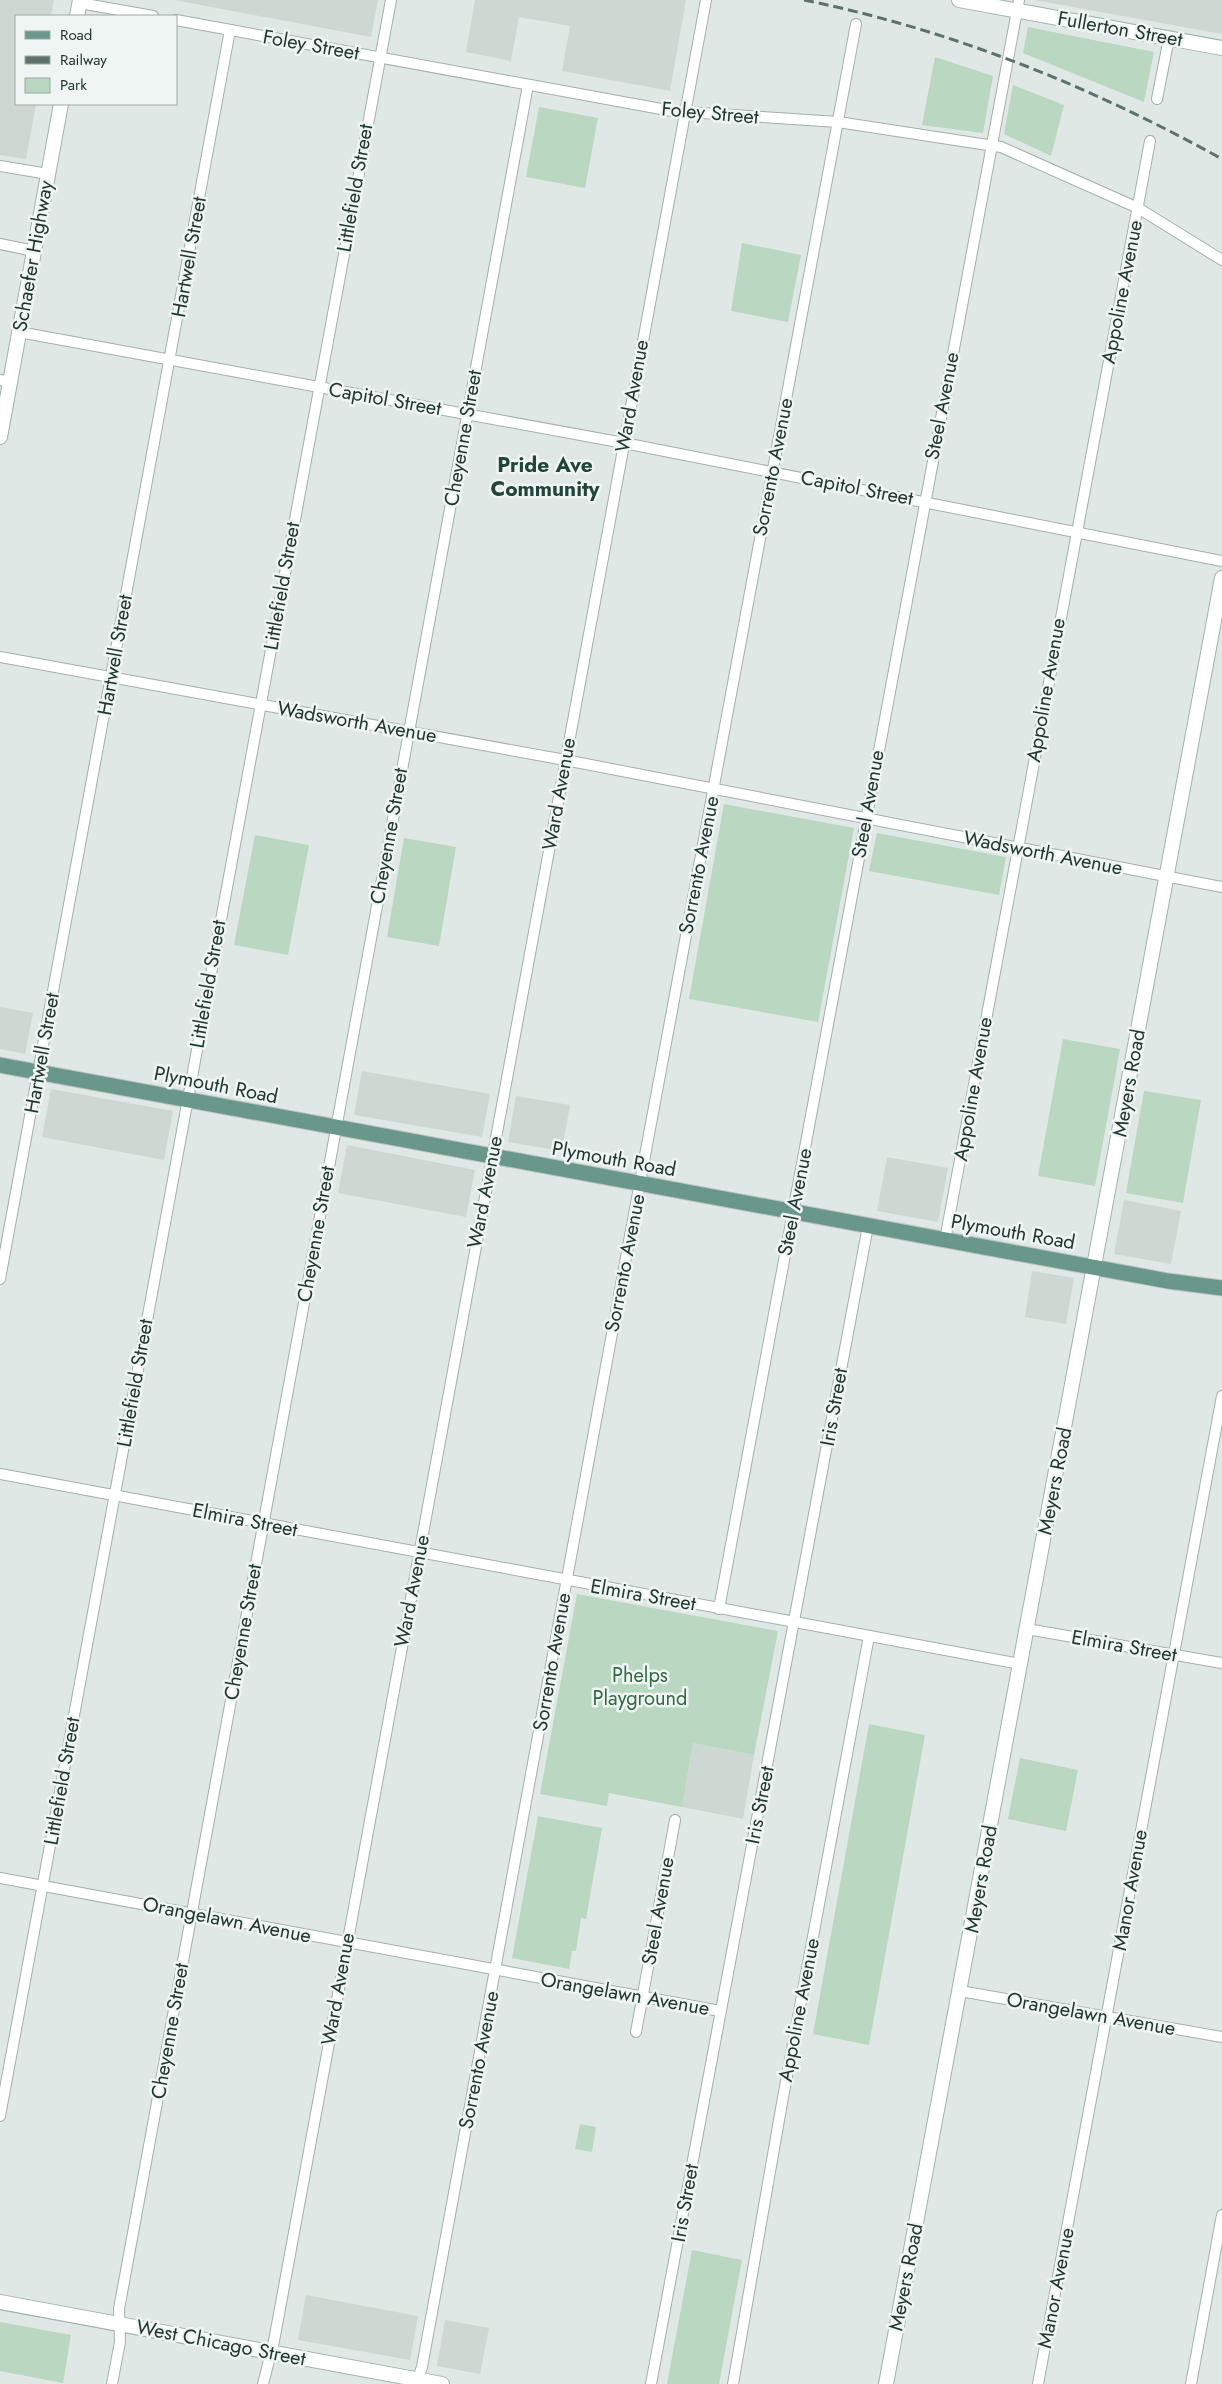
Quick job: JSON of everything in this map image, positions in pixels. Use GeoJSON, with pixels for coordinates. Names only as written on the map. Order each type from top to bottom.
{"type":"FeatureCollection","features":[{"type":"Feature","properties":{"kind":"main road","name":"Plymouth Road"},"geometry":{"type":"LineString","coordinates":[[0,1065],[1168,1281],[1222,1288]]}},
{"type":"Feature","properties":{"kind":"street","name":"Littlefield Street"},"geometry":{"type":"LineString","coordinates":[[0,2116],[391,0]]}},
{"type":"Feature","properties":{"kind":"street","name":"Ward Avenue"},"geometry":{"type":"LineString","coordinates":[[263,2384],[419,1553],[706,0]]}},
{"type":"Feature","properties":{"kind":"street","name":"Fullerton Street"},"geometry":{"type":"LineString","coordinates":[[959,0],[1018,5],[1222,48]]}},
{"type":"Feature","properties":{"kind":"street","name":"Steel Avenue"},"geometry":{"type":"LineString","coordinates":[[719,1609],[924,501],[1018,5]]}},
{"type":"Feature","properties":{"kind":"street"},"geometry":{"type":"LineString","coordinates":[[79,6],[146,15]]}},
{"type":"Feature","properties":{"kind":"street","name":"Foley Street"},"geometry":{"type":"LineString","coordinates":[[178,20],[684,112],[838,122],[1001,147],[1138,208],[1222,260]]}},
{"type":"Feature","properties":{"kind":"street","name":"Sorrento Avenue"},"geometry":{"type":"LineString","coordinates":[[417,2382],[422,2367],[496,1971],[566,1581],[856,24]]}},
{"type":"Feature","properties":{"kind":"street","name":"Hartwell Street"},"geometry":{"type":"LineString","coordinates":[[0,1279],[230,30]]}},
{"type":"Feature","properties":{"kind":"street"},"geometry":{"type":"LineString","coordinates":[[1157,99],[1168,38]]}},
{"type":"Feature","properties":{"kind":"street","name":"Cheyenne Street"},"geometry":{"type":"LineString","coordinates":[[112,2384],[120,2342],[119,2310],[528,85]]}},
{"type":"Feature","properties":{"kind":"street","name":"Schaefer Highway"},"geometry":{"type":"LineString","coordinates":[[0,437],[5,381],[19,332],[61,105]]}},
{"type":"Feature","properties":{"kind":"street","name":"Appoline Avenue"},"geometry":{"type":"LineString","coordinates":[[945,1240],[1150,141]]}},
{"type":"Feature","properties":{"kind":"street"},"geometry":{"type":"LineString","coordinates":[[0,166],[48,174]]}},
{"type":"Feature","properties":{"kind":"street"},"geometry":{"type":"LineString","coordinates":[[0,244],[34,251]]}},
{"type":"Feature","properties":{"kind":"street","name":"Capitol Street"},"geometry":{"type":"LineString","coordinates":[[19,332],[624,443],[1222,561]]}},
{"type":"Feature","properties":{"kind":"street","name":"Meyers Road"},"geometry":{"type":"LineString","coordinates":[[886,2384],[1222,578]]}},
{"type":"Feature","properties":{"kind":"street","name":"Wadsworth Avenue"},"geometry":{"type":"LineString","coordinates":[[0,656],[565,760],[1222,887]]}},
{"type":"Feature","properties":{"kind":"street","name":"Iris Street"},"geometry":{"type":"LineString","coordinates":[[651,2384],[868,1226]]}},
{"type":"Feature","properties":{"kind":"street","name":"Manor Avenue"},"geometry":{"type":"LineString","coordinates":[[1038,2384],[1222,1396]]}},
{"type":"Feature","properties":{"kind":"street","name":"Elmira Street"},"geometry":{"type":"LineString","coordinates":[[0,1474],[566,1581],[1020,1664]]}},
{"type":"Feature","properties":{"kind":"street","name":"Elmira Street"},"geometry":{"type":"LineString","coordinates":[[1027,1629],[1222,1663]]}},
{"type":"Feature","properties":{"kind":"street","name":"Appoline Avenue"},"geometry":{"type":"LineString","coordinates":[[733,2384],[784,2093],[869,1636]]}},
{"type":"Feature","properties":{"kind":"street","name":"Steel Avenue"},"geometry":{"type":"LineString","coordinates":[[636,2032],[675,1820]]}},
{"type":"Feature","properties":{"kind":"street","name":"Orangelawn Avenue"},"geometry":{"type":"LineString","coordinates":[[0,1878],[192,1912],[496,1971],[720,2010]]}},
{"type":"Feature","properties":{"kind":"street","name":"Orangelawn Avenue"},"geometry":{"type":"LineString","coordinates":[[960,1991],[1222,2037]]}},
{"type":"Feature","properties":{"kind":"street"},"geometry":{"type":"LineString","coordinates":[[1191,2384],[1222,2215]]}},
{"type":"Feature","properties":{"kind":"street","name":"West Chicago Street"},"geometry":{"type":"LineString","coordinates":[[0,2302],[119,2323],[417,2382],[442,2384]]}},
{"type":"Feature","properties":{"kind":"shaded area"},"geometry":{"type":"Polygon","coordinates":[[[0,0],[54,0],[51,15],[15,15],[15,105],[36,105],[26,159],[0,155],[0,0]]]}},
{"type":"Feature","properties":{"kind":"shaded area"},"geometry":{"type":"Polygon","coordinates":[[[174,0],[378,0],[371,37],[174,0]]]}},
{"type":"Feature","properties":{"kind":"shaded area"},"geometry":{"type":"Polygon","coordinates":[[[475,0],[686,0],[670,91],[562,71],[570,26],[519,17],[511,61],[466,52],[475,0]]]}},
{"type":"Feature","properties":{"kind":"shaded area"},"geometry":{"type":"Polygon","coordinates":[[[1034,0],[1222,0],[1222,34],[1034,0]]]}},
{"type":"Feature","properties":{"kind":"shaded area"},"geometry":{"type":"Polygon","coordinates":[[[0,1007],[33,1013],[25,1054],[0,1049],[0,1007]]]}},
{"type":"Feature","properties":{"kind":"shaded area"},"geometry":{"type":"Polygon","coordinates":[[[362,1071],[490,1094],[482,1137],[354,1115],[362,1071]]]}},
{"type":"Feature","properties":{"kind":"shaded area"},"geometry":{"type":"Polygon","coordinates":[[[51,1089],[173,1111],[164,1160],[42,1137],[51,1089]]]}},
{"type":"Feature","properties":{"kind":"shaded area"},"geometry":{"type":"Polygon","coordinates":[[[516,1096],[570,1105],[562,1151],[508,1142],[516,1096]]]}},
{"type":"Feature","properties":{"kind":"shaded area"},"geometry":{"type":"Polygon","coordinates":[[[347,1145],[475,1170],[466,1217],[338,1193],[347,1145]]]}},
{"type":"Feature","properties":{"kind":"shaded area"},"geometry":{"type":"Polygon","coordinates":[[[887,1157],[948,1168],[938,1222],[877,1211],[887,1157]]]}},
{"type":"Feature","properties":{"kind":"shaded area"},"geometry":{"type":"Polygon","coordinates":[[[1124,1200],[1181,1211],[1171,1264],[1114,1254],[1124,1200]]]}},
{"type":"Feature","properties":{"kind":"shaded area"},"geometry":{"type":"Polygon","coordinates":[[[1032,1271],[1074,1278],[1066,1324],[1025,1317],[1032,1271]]]}},
{"type":"Feature","properties":{"kind":"shaded area"},"geometry":{"type":"Polygon","coordinates":[[[693,1743],[754,1755],[743,1819],[682,1807],[693,1743]]]}},
{"type":"Feature","properties":{"kind":"shaded area"},"geometry":{"type":"Polygon","coordinates":[[[306,2295],[418,2316],[410,2360],[298,2340],[306,2295]]]}},
{"type":"Feature","properties":{"kind":"shaded area"},"geometry":{"type":"Polygon","coordinates":[[[445,2320],[489,2328],[480,2374],[437,2366],[445,2320]]]}},
{"type":"Feature","properties":{"kind":"green space"},"geometry":{"type":"Polygon","coordinates":[[[1028,27],[1154,52],[1144,102],[1023,53],[1028,27]]]}},
{"type":"Feature","properties":{"kind":"green space"},"geometry":{"type":"Polygon","coordinates":[[[935,57],[993,76],[983,133],[922,125],[935,57]]]}},
{"type":"Feature","properties":{"kind":"green space"},"geometry":{"type":"Polygon","coordinates":[[[1013,85],[1064,105],[1051,156],[1004,134],[1013,85]]]}},
{"type":"Feature","properties":{"kind":"green space"},"geometry":{"type":"Polygon","coordinates":[[[539,107],[598,118],[585,188],[526,177],[539,107]]]}},
{"type":"Feature","properties":{"kind":"green space"},"geometry":{"type":"Polygon","coordinates":[[[742,243],[801,255],[788,322],[731,311],[742,243]]]}},
{"type":"Feature","properties":{"kind":"green space"},"geometry":{"type":"Polygon","coordinates":[[[724,804],[854,828],[818,1022],[689,999],[724,804]]]}},
{"type":"Feature","properties":{"kind":"green space"},"geometry":{"type":"Polygon","coordinates":[[[877,833],[1006,857],[999,895],[869,871],[877,833]]]}},
{"type":"Feature","properties":{"kind":"green space"},"geometry":{"type":"Polygon","coordinates":[[[255,835],[309,845],[288,955],[234,945],[255,835]]]}},
{"type":"Feature","properties":{"kind":"green space"},"geometry":{"type":"Polygon","coordinates":[[[404,838],[456,847],[439,946],[387,937],[404,838]]]}},
{"type":"Feature","properties":{"kind":"green space"},"geometry":{"type":"Polygon","coordinates":[[[1063,1039],[1120,1049],[1095,1186],[1038,1176],[1063,1039]]]}},
{"type":"Feature","properties":{"kind":"green space"},"geometry":{"type":"Polygon","coordinates":[[[1144,1091],[1201,1100],[1183,1203],[1126,1193],[1144,1091]]]}},
{"type":"Feature","properties":{"kind":"green space","name":"Phelps Playground"},"geometry":{"type":"Polygon","coordinates":[[[577,1594],[778,1631],[754,1755],[693,1743],[682,1807],[609,1793],[607,1806],[540,1794],[577,1594]]]}},
{"type":"Feature","properties":{"kind":"green space"},"geometry":{"type":"Polygon","coordinates":[[[869,1724],[925,1735],[869,2045],[813,2034],[869,1724]]]}},
{"type":"Feature","properties":{"kind":"green space"},"geometry":{"type":"Polygon","coordinates":[[[1020,1758],[1078,1770],[1066,1831],[1008,1819],[1020,1758]]]}},
{"type":"Feature","properties":{"kind":"green space"},"geometry":{"type":"Polygon","coordinates":[[[538,1816],[602,1828],[586,1919],[581,1918],[576,1951],[572,1951],[569,1969],[512,1958],[538,1816]]]}},
{"type":"Feature","properties":{"kind":"green space"},"geometry":{"type":"Polygon","coordinates":[[[580,2124],[596,2127],[592,2152],[575,2149],[580,2124]]]}},
{"type":"Feature","properties":{"kind":"green space"},"geometry":{"type":"Polygon","coordinates":[[[692,2250],[742,2260],[719,2384],[667,2384],[692,2250]]]}},
{"type":"Feature","properties":{"kind":"green space"},"geometry":{"type":"Polygon","coordinates":[[[0,2322],[71,2335],[63,2383],[0,2371],[0,2322]]]}},
{"type":"Feature","properties":{"kind":"railway"},"geometry":{"type":"LineString","coordinates":[[804,0],[859,12],[913,27],[1019,63],[1122,108],[1222,159]]}},
{"type":"Feature","properties":{"kind":"district","name":"Pride Ave Community"},"geometry":{"type":"Point","coordinates":[545,477]}}]}
